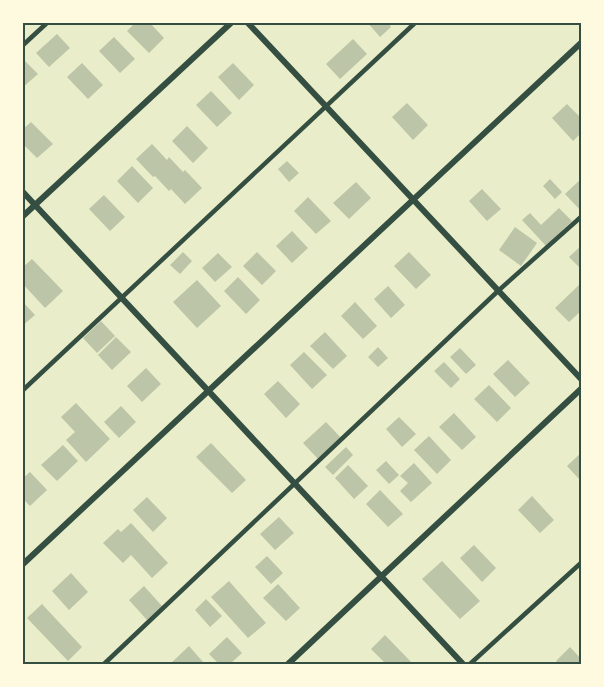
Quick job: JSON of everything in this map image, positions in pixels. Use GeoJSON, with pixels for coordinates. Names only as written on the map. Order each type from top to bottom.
{"type":"FeatureCollection","features":[{"type":"Feature","properties":{"kind":"street"},"geometry":{"type":"LineString","coordinates":[[22,217],[232,22]]}},
{"type":"Feature","properties":{"kind":"street"},"geometry":{"type":"LineString","coordinates":[[247,22],[582,380]]}},
{"type":"Feature","properties":{"kind":"street"},"geometry":{"type":"LineString","coordinates":[[22,565],[582,42]]}},
{"type":"Feature","properties":{"kind":"street"},"geometry":{"type":"LineString","coordinates":[[22,191],[463,664]]}},
{"type":"Feature","properties":{"kind":"street"},"geometry":{"type":"LineString","coordinates":[[288,664],[582,388]]}},
{"type":"Feature","properties":{"kind":"lane"},"geometry":{"type":"LineString","coordinates":[[22,46],[48,22]]}},
{"type":"Feature","properties":{"kind":"lane"},"geometry":{"type":"LineString","coordinates":[[22,391],[416,22]]}},
{"type":"Feature","properties":{"kind":"lane"},"geometry":{"type":"LineString","coordinates":[[104,664],[498,291],[582,216]]}},
{"type":"Feature","properties":{"kind":"lane"},"geometry":{"type":"LineString","coordinates":[[470,664],[582,562]]}},
{"type":"Feature","properties":{"kind":"building"},"geometry":{"type":"Polygon","coordinates":[[[136,22],[149,22],[164,38],[149,53],[127,31],[136,22]]]}},
{"type":"Feature","properties":{"kind":"building"},"geometry":{"type":"Polygon","coordinates":[[[367,22],[388,22],[391,27],[380,37],[367,22]]]}},
{"type":"Feature","properties":{"kind":"building"},"geometry":{"type":"Polygon","coordinates":[[[57,34],[70,48],[49,67],[36,53],[57,34]]]}},
{"type":"Feature","properties":{"kind":"building"},"geometry":{"type":"Polygon","coordinates":[[[114,37],[135,59],[120,73],[99,51],[114,37]]]}},
{"type":"Feature","properties":{"kind":"building"},"geometry":{"type":"Polygon","coordinates":[[[353,39],[367,54],[340,79],[326,64],[353,39]]]}},
{"type":"Feature","properties":{"kind":"building"},"geometry":{"type":"Polygon","coordinates":[[[25,61],[38,74],[22,88],[22,63],[25,61]]]}},
{"type":"Feature","properties":{"kind":"building"},"geometry":{"type":"Polygon","coordinates":[[[82,63],[103,85],[88,99],[67,77],[82,63]]]}},
{"type":"Feature","properties":{"kind":"building"},"geometry":{"type":"Polygon","coordinates":[[[233,63],[254,85],[239,100],[218,77],[233,63]]]}},
{"type":"Feature","properties":{"kind":"building"},"geometry":{"type":"Polygon","coordinates":[[[211,91],[232,113],[217,127],[196,105],[211,91]]]}},
{"type":"Feature","properties":{"kind":"building"},"geometry":{"type":"Polygon","coordinates":[[[407,103],[428,125],[413,140],[392,117],[407,103]]]}},
{"type":"Feature","properties":{"kind":"building"},"geometry":{"type":"Polygon","coordinates":[[[567,104],[582,119],[582,132],[573,141],[552,118],[567,104]]]}},
{"type":"Feature","properties":{"kind":"building"},"geometry":{"type":"Polygon","coordinates":[[[31,122],[53,144],[37,158],[22,143],[22,130],[31,122]]]}},
{"type":"Feature","properties":{"kind":"building"},"geometry":{"type":"Polygon","coordinates":[[[187,126],[208,148],[193,163],[172,141],[187,126]]]}},
{"type":"Feature","properties":{"kind":"building"},"geometry":{"type":"Polygon","coordinates":[[[152,144],[167,160],[169,157],[183,172],[185,170],[202,188],[185,204],[136,159],[152,144]]]}},
{"type":"Feature","properties":{"kind":"building"},"geometry":{"type":"Polygon","coordinates":[[[287,161],[299,173],[289,182],[278,169],[287,161]]]}},
{"type":"Feature","properties":{"kind":"building"},"geometry":{"type":"Polygon","coordinates":[[[132,166],[153,188],[138,203],[117,181],[132,166]]]}},
{"type":"Feature","properties":{"kind":"building"},"geometry":{"type":"Polygon","coordinates":[[[582,178],[582,212],[565,194],[582,178]]]}},
{"type":"Feature","properties":{"kind":"building"},"geometry":{"type":"Polygon","coordinates":[[[550,179],[562,192],[555,199],[543,186],[550,179]]]}},
{"type":"Feature","properties":{"kind":"building"},"geometry":{"type":"Polygon","coordinates":[[[356,182],[371,198],[349,219],[333,203],[356,182]]]}},
{"type":"Feature","properties":{"kind":"building"},"geometry":{"type":"Polygon","coordinates":[[[482,189],[501,209],[487,221],[469,201],[482,189]]]}},
{"type":"Feature","properties":{"kind":"building"},"geometry":{"type":"Polygon","coordinates":[[[104,195],[125,217],[110,231],[89,209],[104,195]]]}},
{"type":"Feature","properties":{"kind":"building"},"geometry":{"type":"Polygon","coordinates":[[[308,197],[331,221],[316,234],[294,211],[308,197]]]}},
{"type":"Feature","properties":{"kind":"building"},"geometry":{"type":"Polygon","coordinates":[[[559,208],[572,221],[546,246],[522,220],[530,213],[541,225],[559,208]]]}},
{"type":"Feature","properties":{"kind":"building"},"geometry":{"type":"Polygon","coordinates":[[[515,227],[537,243],[521,266],[499,250],[515,227]]]}},
{"type":"Feature","properties":{"kind":"building"},"geometry":{"type":"Polygon","coordinates":[[[292,231],[308,248],[292,263],[276,246],[292,231]]]}},
{"type":"Feature","properties":{"kind":"building"},"geometry":{"type":"Polygon","coordinates":[[[582,245],[582,270],[569,257],[582,245]]]}},
{"type":"Feature","properties":{"kind":"building"},"geometry":{"type":"Polygon","coordinates":[[[183,252],[192,261],[180,274],[170,265],[183,252]]]}},
{"type":"Feature","properties":{"kind":"building"},"geometry":{"type":"Polygon","coordinates":[[[257,252],[276,271],[262,285],[243,266],[257,252]]]}},
{"type":"Feature","properties":{"kind":"building"},"geometry":{"type":"Polygon","coordinates":[[[409,252],[431,275],[416,289],[394,266],[409,252]]]}},
{"type":"Feature","properties":{"kind":"building"},"geometry":{"type":"Polygon","coordinates":[[[218,253],[232,267],[215,282],[202,268],[218,253]]]}},
{"type":"Feature","properties":{"kind":"building"},"geometry":{"type":"Polygon","coordinates":[[[32,259],[63,291],[45,308],[22,283],[22,268],[32,259]]]}},
{"type":"Feature","properties":{"kind":"building"},"geometry":{"type":"Polygon","coordinates":[[[238,277],[260,300],[246,314],[224,291],[238,277]]]}},
{"type":"Feature","properties":{"kind":"building"},"geometry":{"type":"Polygon","coordinates":[[[197,280],[221,306],[197,328],[173,302],[197,280]]]}},
{"type":"Feature","properties":{"kind":"building"},"geometry":{"type":"Polygon","coordinates":[[[580,284],[582,310],[569,322],[555,308],[580,284]]]}},
{"type":"Feature","properties":{"kind":"building"},"geometry":{"type":"Polygon","coordinates":[[[388,286],[405,305],[391,318],[374,299],[388,286]]]}},
{"type":"Feature","properties":{"kind":"building"},"geometry":{"type":"Polygon","coordinates":[[[22,301],[35,315],[22,326],[22,301]]]}},
{"type":"Feature","properties":{"kind":"building"},"geometry":{"type":"Polygon","coordinates":[[[355,302],[377,326],[363,339],[341,316],[355,302]]]}},
{"type":"Feature","properties":{"kind":"building"},"geometry":{"type":"Polygon","coordinates":[[[101,321],[115,336],[97,353],[83,338],[101,321]]]}},
{"type":"Feature","properties":{"kind":"building"},"geometry":{"type":"Polygon","coordinates":[[[325,332],[347,356],[333,369],[310,346],[325,332]]]}},
{"type":"Feature","properties":{"kind":"building"},"geometry":{"type":"Polygon","coordinates":[[[116,337],[131,352],[112,370],[98,355],[116,337]]]}},
{"type":"Feature","properties":{"kind":"building"},"geometry":{"type":"Polygon","coordinates":[[[378,347],[388,358],[378,367],[368,357],[378,347]]]}},
{"type":"Feature","properties":{"kind":"building"},"geometry":{"type":"Polygon","coordinates":[[[460,348],[476,365],[466,374],[450,357],[460,348]]]}},
{"type":"Feature","properties":{"kind":"building"},"geometry":{"type":"Polygon","coordinates":[[[304,352],[327,375],[312,389],[290,365],[304,352]]]}},
{"type":"Feature","properties":{"kind":"building"},"geometry":{"type":"Polygon","coordinates":[[[508,360],[530,383],[515,397],[493,374],[508,360]]]}},
{"type":"Feature","properties":{"kind":"building"},"geometry":{"type":"Polygon","coordinates":[[[444,362],[460,379],[451,388],[434,371],[444,362]]]}},
{"type":"Feature","properties":{"kind":"building"},"geometry":{"type":"Polygon","coordinates":[[[146,368],[161,384],[142,402],[127,386],[146,368]]]}},
{"type":"Feature","properties":{"kind":"building"},"geometry":{"type":"Polygon","coordinates":[[[278,381],[300,404],[286,418],[264,394],[278,381]]]}},
{"type":"Feature","properties":{"kind":"building"},"geometry":{"type":"Polygon","coordinates":[[[489,385],[511,408],[497,422],[474,399],[489,385]]]}},
{"type":"Feature","properties":{"kind":"building"},"geometry":{"type":"Polygon","coordinates":[[[76,403],[110,439],[86,462],[66,440],[75,432],[61,417],[76,403]]]}},
{"type":"Feature","properties":{"kind":"building"},"geometry":{"type":"Polygon","coordinates":[[[121,406],[136,422],[119,438],[104,422],[121,406]]]}},
{"type":"Feature","properties":{"kind":"building"},"geometry":{"type":"Polygon","coordinates":[[[454,413],[476,437],[462,450],[439,427],[454,413]]]}},
{"type":"Feature","properties":{"kind":"building"},"geometry":{"type":"Polygon","coordinates":[[[399,417],[416,434],[402,447],[386,429],[399,417]]]}},
{"type":"Feature","properties":{"kind":"building"},"geometry":{"type":"Polygon","coordinates":[[[326,422],[342,439],[319,460],[303,443],[326,422]]]}},
{"type":"Feature","properties":{"kind":"building"},"geometry":{"type":"Polygon","coordinates":[[[429,436],[451,460],[437,474],[414,450],[429,436]]]}},
{"type":"Feature","properties":{"kind":"building"},"geometry":{"type":"Polygon","coordinates":[[[211,443],[246,480],[232,493],[196,457],[211,443]]]}},
{"type":"Feature","properties":{"kind":"building"},"geometry":{"type":"Polygon","coordinates":[[[63,445],[78,461],[57,481],[41,465],[63,445]]]}},
{"type":"Feature","properties":{"kind":"building"},"geometry":{"type":"Polygon","coordinates":[[[346,447],[353,455],[333,475],[325,467],[346,447]]]}},
{"type":"Feature","properties":{"kind":"building"},"geometry":{"type":"Polygon","coordinates":[[[582,452],[582,479],[580,480],[567,466],[582,452]]]}},
{"type":"Feature","properties":{"kind":"building"},"geometry":{"type":"Polygon","coordinates":[[[386,461],[399,475],[389,484],[376,470],[386,461]]]}},
{"type":"Feature","properties":{"kind":"building"},"geometry":{"type":"Polygon","coordinates":[[[414,463],[432,483],[411,502],[400,491],[408,483],[400,476],[414,463]]]}},
{"type":"Feature","properties":{"kind":"building"},"geometry":{"type":"Polygon","coordinates":[[[348,465],[368,486],[354,499],[335,478],[348,465]]]}},
{"type":"Feature","properties":{"kind":"building"},"geometry":{"type":"Polygon","coordinates":[[[30,472],[47,490],[30,506],[22,498],[22,479],[30,472]]]}},
{"type":"Feature","properties":{"kind":"building"},"geometry":{"type":"Polygon","coordinates":[[[380,490],[403,514],[388,527],[366,504],[380,490]]]}},
{"type":"Feature","properties":{"kind":"building"},"geometry":{"type":"Polygon","coordinates":[[[532,496],[554,520],[540,533],[518,510],[532,496]]]}},
{"type":"Feature","properties":{"kind":"building"},"geometry":{"type":"Polygon","coordinates":[[[147,497],[167,518],[153,532],[133,510],[147,497]]]}},
{"type":"Feature","properties":{"kind":"building"},"geometry":{"type":"Polygon","coordinates":[[[279,517],[294,533],[275,550],[260,534],[279,517]]]}},
{"type":"Feature","properties":{"kind":"building"},"geometry":{"type":"Polygon","coordinates":[[[131,523],[168,563],[152,578],[131,555],[123,563],[103,543],[118,529],[121,532],[131,523]]]}},
{"type":"Feature","properties":{"kind":"building"},"geometry":{"type":"Polygon","coordinates":[[[474,545],[496,568],[482,582],[460,558],[474,545]]]}},
{"type":"Feature","properties":{"kind":"building"},"geometry":{"type":"Polygon","coordinates":[[[267,556],[283,573],[271,584],[255,567],[267,556]]]}},
{"type":"Feature","properties":{"kind":"building"},"geometry":{"type":"Polygon","coordinates":[[[442,561],[480,601],[460,619],[422,579],[442,561]]]}},
{"type":"Feature","properties":{"kind":"building"},"geometry":{"type":"Polygon","coordinates":[[[71,573],[88,592],[69,610],[52,591],[71,573]]]}},
{"type":"Feature","properties":{"kind":"building"},"geometry":{"type":"Polygon","coordinates":[[[229,581],[266,623],[248,638],[211,597],[229,581]]]}},
{"type":"Feature","properties":{"kind":"building"},"geometry":{"type":"Polygon","coordinates":[[[278,584],[300,608],[286,621],[263,598],[278,584]]]}},
{"type":"Feature","properties":{"kind":"building"},"geometry":{"type":"Polygon","coordinates":[[[144,586],[162,606],[147,620],[129,600],[144,586]]]}},
{"type":"Feature","properties":{"kind":"building"},"geometry":{"type":"Polygon","coordinates":[[[206,599],[222,616],[210,627],[195,610],[206,599]]]}},
{"type":"Feature","properties":{"kind":"building"},"geometry":{"type":"Polygon","coordinates":[[[42,604],[82,647],[68,661],[27,618],[42,604]]]}},
{"type":"Feature","properties":{"kind":"building"},"geometry":{"type":"Polygon","coordinates":[[[385,635],[413,664],[386,664],[371,649],[385,635]]]}},
{"type":"Feature","properties":{"kind":"building"},"geometry":{"type":"Polygon","coordinates":[[[227,637],[242,653],[230,664],[219,664],[209,654],[227,637]]]}},
{"type":"Feature","properties":{"kind":"building"},"geometry":{"type":"Polygon","coordinates":[[[189,646],[204,663],[170,664],[189,646]]]}},
{"type":"Feature","properties":{"kind":"building"},"geometry":{"type":"Polygon","coordinates":[[[570,647],[582,660],[582,664],[559,664],[556,661],[570,647]]]}}]}
